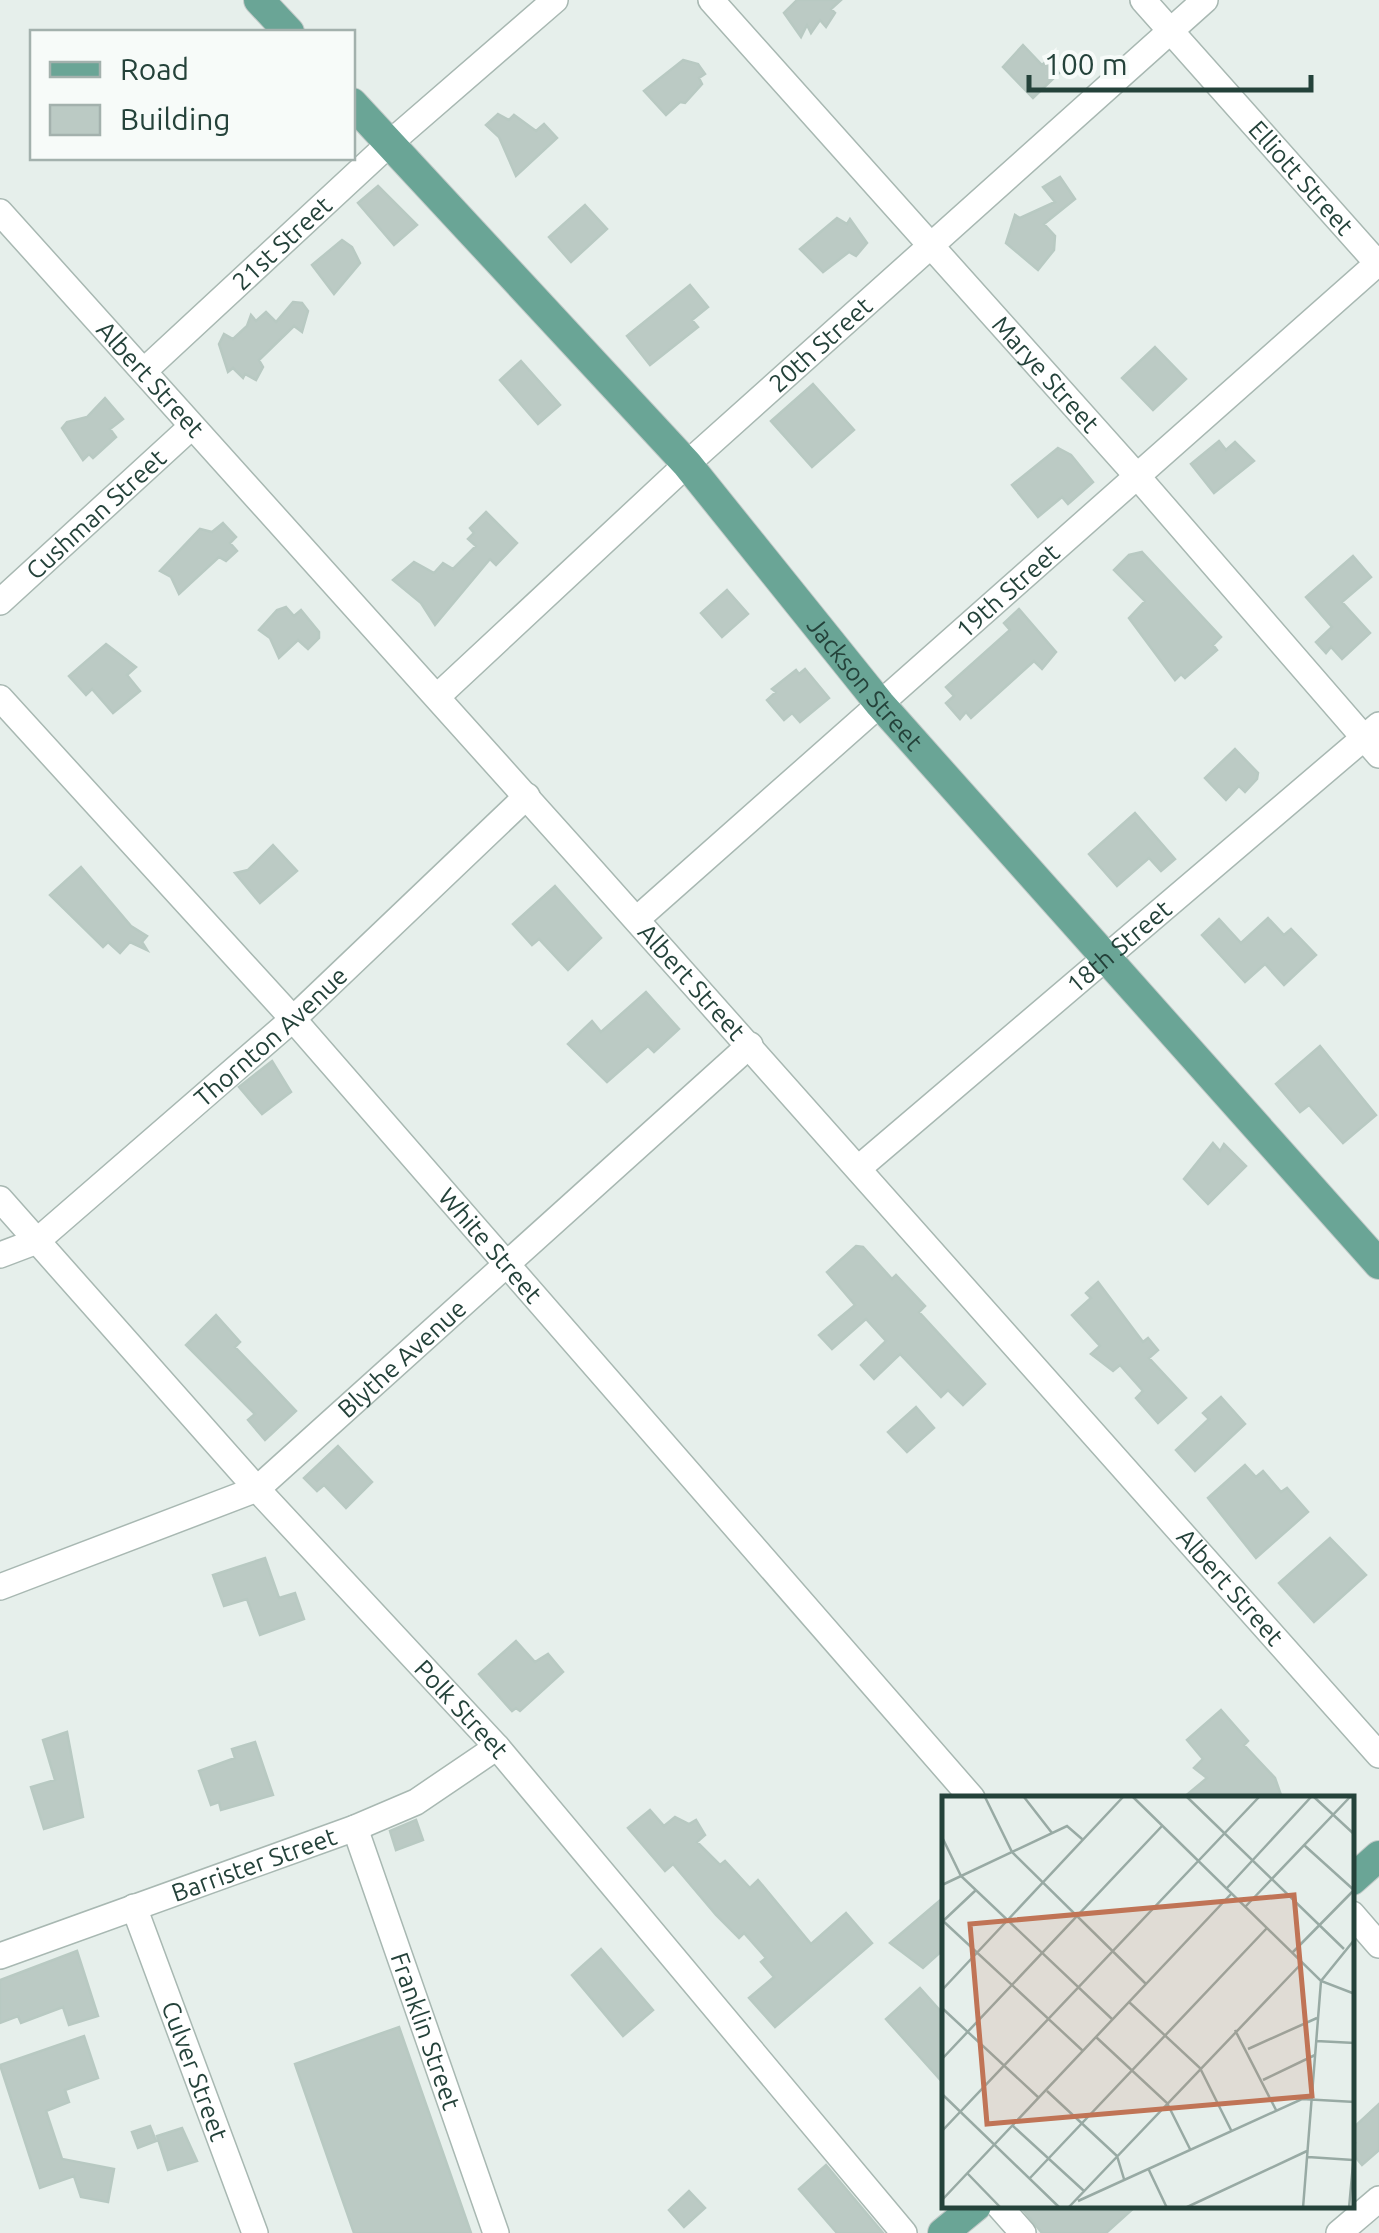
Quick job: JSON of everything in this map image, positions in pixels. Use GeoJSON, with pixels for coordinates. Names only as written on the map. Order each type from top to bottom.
{"type":"FeatureCollection","features":[{"type":"Feature","properties":{"kind":"main road"},"geometry":{"type":"LineString","coordinates":[[259,0],[287,30]]}},
{"type":"Feature","properties":{"kind":"main road","name":"Jackson Street"},"geometry":{"type":"LineString","coordinates":[[355,106],[687,464],[880,704],[1379,1264]]}},
{"type":"Feature","properties":{"kind":"main road"},"geometry":{"type":"LineString","coordinates":[[1354,1878],[1379,1856]]}},
{"type":"Feature","properties":{"kind":"main road"},"geometry":{"type":"LineString","coordinates":[[942,2233],[973,2208]]}},
{"type":"Feature","properties":{"kind":"street","name":"21st Street"},"geometry":{"type":"LineString","coordinates":[[144,371],[390,144],[554,0]]}},
{"type":"Feature","properties":{"kind":"street","name":"Marye Street"},"geometry":{"type":"LineString","coordinates":[[710,0],[1374,739]]}},
{"type":"Feature","properties":{"kind":"street","name":"Elliott Street"},"geometry":{"type":"LineString","coordinates":[[1142,0],[1378,263]]}},
{"type":"Feature","properties":{"kind":"street","name":"20th Street"},"geometry":{"type":"LineString","coordinates":[[439,695],[687,464],[1204,0]]}},
{"type":"Feature","properties":{"kind":"street","name":"Albert Street"},"geometry":{"type":"LineString","coordinates":[[0,212],[144,371],[190,428],[439,695],[1379,1755]]}},
{"type":"Feature","properties":{"kind":"street","name":"19th Street"},"geometry":{"type":"LineString","coordinates":[[637,919],[1378,263]]}},
{"type":"Feature","properties":{"kind":"street","name":"Cushman Street"},"geometry":{"type":"LineString","coordinates":[[0,602],[190,428]]}},
{"type":"Feature","properties":{"kind":"street","name":"White Street"},"geometry":{"type":"LineString","coordinates":[[0,698],[293,1019],[970,1796]]}},
{"type":"Feature","properties":{"kind":"street","name":"18th Street"},"geometry":{"type":"LineString","coordinates":[[860,1167],[1106,957],[1374,739]]}},
{"type":"Feature","properties":{"kind":"street","name":"Thornton Avenue"},"geometry":{"type":"LineString","coordinates":[[0,1255],[37,1241],[293,1019],[527,796]]}},
{"type":"Feature","properties":{"kind":"street","name":"Blythe Avenue"},"geometry":{"type":"LineString","coordinates":[[0,1586],[257,1489],[750,1045]]}},
{"type":"Feature","properties":{"kind":"street","name":"Polk Street"},"geometry":{"type":"LineString","coordinates":[[0,1200],[257,1489],[497,1747],[904,2233]]}},
{"type":"Feature","properties":{"kind":"street","name":"Barrister Street"},"geometry":{"type":"LineString","coordinates":[[0,1956],[416,1802],[497,1747]]}},
{"type":"Feature","properties":{"kind":"street","name":"Franklin Street"},"geometry":{"type":"LineString","coordinates":[[354,1828],[496,2233]]}},
{"type":"Feature","properties":{"kind":"street","name":"Culver Street"},"geometry":{"type":"LineString","coordinates":[[134,1908],[255,2233]]}},
{"type":"Feature","properties":{"kind":"street"},"geometry":{"type":"LineString","coordinates":[[1354,1916],[1379,1945]]}},
{"type":"Feature","properties":{"kind":"street"},"geometry":{"type":"LineString","coordinates":[[1339,2233],[1379,2199]]}},
{"type":"Feature","properties":{"kind":"street"},"geometry":{"type":"LineString","coordinates":[[1000,2208],[1023,2233]]}},
{"type":"Feature","properties":{"kind":"building"},"geometry":{"type":"Polygon","coordinates":[[[797,0],[841,0],[831,9],[835,13],[826,27],[820,20],[811,33],[807,25],[801,37],[784,13],[797,0]]]}},
{"type":"Feature","properties":{"kind":"building"},"geometry":{"type":"Polygon","coordinates":[[[1023,45],[1042,65],[1049,59],[1059,73],[1033,98],[1003,67],[1023,45]]]}},
{"type":"Feature","properties":{"kind":"building"},"geometry":{"type":"Polygon","coordinates":[[[683,60],[698,64],[705,74],[699,78],[702,84],[685,103],[680,102],[666,115],[644,91],[683,60]]]}},
{"type":"Feature","properties":{"kind":"building"},"geometry":{"type":"Polygon","coordinates":[[[498,114],[509,120],[514,115],[536,131],[544,124],[557,138],[516,176],[499,137],[486,125],[498,114]]]}},
{"type":"Feature","properties":{"kind":"building"},"geometry":{"type":"Polygon","coordinates":[[[1060,177],[1075,199],[1044,224],[1055,236],[1054,250],[1038,270],[1006,243],[1015,215],[1020,218],[1055,202],[1043,187],[1060,177]]]}},
{"type":"Feature","properties":{"kind":"building"},"geometry":{"type":"Polygon","coordinates":[[[378,186],[417,225],[394,245],[358,203],[378,186]]]}},
{"type":"Feature","properties":{"kind":"building"},"geometry":{"type":"Polygon","coordinates":[[[585,205],[607,229],[571,262],[549,237],[585,205]]]}},
{"type":"Feature","properties":{"kind":"building"},"geometry":{"type":"Polygon","coordinates":[[[837,218],[847,224],[850,219],[867,243],[856,256],[849,252],[823,272],[800,249],[837,218]]]}},
{"type":"Feature","properties":{"kind":"building"},"geometry":{"type":"Polygon","coordinates":[[[342,240],[352,247],[360,263],[334,294],[312,265],[342,240]]]}},
{"type":"Feature","properties":{"kind":"building"},"geometry":{"type":"Polygon","coordinates":[[[690,285],[708,307],[692,320],[698,327],[650,365],[627,336],[690,285]]]}},
{"type":"Feature","properties":{"kind":"building"},"geometry":{"type":"Polygon","coordinates":[[[293,302],[302,303],[308,311],[302,332],[294,326],[259,360],[263,367],[256,380],[245,374],[243,378],[233,368],[228,372],[219,344],[224,334],[233,339],[247,326],[251,315],[256,321],[266,312],[276,322],[293,302]]]}},
{"type":"Feature","properties":{"kind":"building"},"geometry":{"type":"Polygon","coordinates":[[[1155,347],[1186,379],[1153,410],[1122,378],[1155,347]]]}},
{"type":"Feature","properties":{"kind":"building"},"geometry":{"type":"Polygon","coordinates":[[[521,361],[560,405],[538,424],[500,380],[521,361]]]}},
{"type":"Feature","properties":{"kind":"building"},"geometry":{"type":"Polygon","coordinates":[[[813,384],[854,430],[812,467],[771,421],[813,384]]]}},
{"type":"Feature","properties":{"kind":"building"},"geometry":{"type":"Polygon","coordinates":[[[105,398],[123,419],[110,429],[116,437],[93,458],[89,454],[83,460],[62,428],[67,422],[87,417],[105,398]]]}},
{"type":"Feature","properties":{"kind":"building"},"geometry":{"type":"Polygon","coordinates":[[[1219,441],[1226,450],[1235,442],[1254,461],[1214,493],[1191,464],[1219,441]]]}},
{"type":"Feature","properties":{"kind":"building"},"geometry":{"type":"Polygon","coordinates":[[[1058,448],[1071,455],[1093,482],[1068,504],[1062,497],[1038,517],[1012,485],[1058,448]]]}},
{"type":"Feature","properties":{"kind":"building"},"geometry":{"type":"Polygon","coordinates":[[[486,512],[517,543],[496,565],[490,559],[435,625],[421,603],[393,580],[414,562],[434,573],[443,563],[453,569],[476,546],[468,539],[474,533],[470,528],[486,512]]]}},
{"type":"Feature","properties":{"kind":"building"},"geometry":{"type":"Polygon","coordinates":[[[223,523],[236,537],[230,543],[237,551],[226,561],[219,557],[179,594],[171,577],[160,571],[200,529],[212,532],[223,523]]]}},
{"type":"Feature","properties":{"kind":"building"},"geometry":{"type":"Polygon","coordinates":[[[1142,552],[1221,637],[1213,645],[1217,650],[1185,678],[1181,674],[1175,680],[1129,618],[1145,601],[1114,570],[1129,555],[1142,552]]]}},
{"type":"Feature","properties":{"kind":"building"},"geometry":{"type":"Polygon","coordinates":[[[1353,556],[1371,577],[1342,602],[1370,633],[1342,659],[1331,647],[1326,653],[1316,642],[1332,627],[1306,597],[1353,556]]]}},
{"type":"Feature","properties":{"kind":"building"},"geometry":{"type":"Polygon","coordinates":[[[727,590],[748,614],[722,637],[701,613],[727,590]]]}},
{"type":"Feature","properties":{"kind":"building"},"geometry":{"type":"Polygon","coordinates":[[[286,607],[294,616],[301,610],[319,632],[319,638],[308,649],[298,640],[279,658],[270,638],[259,630],[277,610],[286,607]]]}},
{"type":"Feature","properties":{"kind":"building"},"geometry":{"type":"Polygon","coordinates":[[[1019,609],[1056,652],[1042,669],[1034,661],[971,718],[966,712],[960,719],[946,703],[954,696],[946,687],[1010,630],[1004,623],[1019,609]]]}},
{"type":"Feature","properties":{"kind":"building"},"geometry":{"type":"Polygon","coordinates":[[[106,644],[136,667],[127,675],[140,691],[113,713],[92,689],[86,695],[69,676],[106,644]]]}},
{"type":"Feature","properties":{"kind":"building"},"geometry":{"type":"Polygon","coordinates":[[[805,669],[829,698],[800,722],[792,713],[784,720],[767,700],[776,692],[772,689],[796,670],[799,674],[805,669]]]}},
{"type":"Feature","properties":{"kind":"building"},"geometry":{"type":"Polygon","coordinates":[[[1235,749],[1258,773],[1257,779],[1245,792],[1239,786],[1226,800],[1205,778],[1235,749]]]}},
{"type":"Feature","properties":{"kind":"building"},"geometry":{"type":"Polygon","coordinates":[[[1135,813],[1175,859],[1161,871],[1149,858],[1117,886],[1089,854],[1135,813]]]}},
{"type":"Feature","properties":{"kind":"building"},"geometry":{"type":"Polygon","coordinates":[[[273,845],[297,871],[260,903],[235,873],[248,870],[273,845]]]}},
{"type":"Feature","properties":{"kind":"building"},"geometry":{"type":"Polygon","coordinates":[[[81,867],[131,926],[147,936],[142,942],[147,950],[130,942],[120,953],[108,942],[103,947],[50,895],[81,867]]]}},
{"type":"Feature","properties":{"kind":"building"},"geometry":{"type":"Polygon","coordinates":[[[555,886],[601,938],[568,970],[539,939],[532,945],[513,924],[555,886]]]}},
{"type":"Feature","properties":{"kind":"building"},"geometry":{"type":"Polygon","coordinates":[[[1268,918],[1284,935],[1291,929],[1316,955],[1284,985],[1265,964],[1245,982],[1202,935],[1219,919],[1241,943],[1268,918]]]}},
{"type":"Feature","properties":{"kind":"building"},"geometry":{"type":"Polygon","coordinates":[[[646,992],[679,1029],[654,1052],[648,1046],[607,1082],[568,1044],[592,1021],[601,1032],[646,992]]]}},
{"type":"Feature","properties":{"kind":"building"},"geometry":{"type":"Polygon","coordinates":[[[1320,1046],[1376,1115],[1343,1143],[1309,1105],[1300,1112],[1276,1084],[1320,1046]]]}},
{"type":"Feature","properties":{"kind":"building"},"geometry":{"type":"Polygon","coordinates":[[[272,1061],[291,1092],[262,1114],[239,1087],[272,1061]]]}},
{"type":"Feature","properties":{"kind":"building"},"geometry":{"type":"Polygon","coordinates":[[[1213,1143],[1220,1151],[1224,1144],[1246,1166],[1208,1204],[1184,1179],[1213,1143]]]}},
{"type":"Feature","properties":{"kind":"building"},"geometry":{"type":"Polygon","coordinates":[[[856,1246],[863,1247],[892,1279],[896,1275],[925,1306],[919,1312],[985,1384],[963,1405],[948,1390],[941,1397],[900,1354],[874,1379],[861,1365],[886,1341],[866,1319],[832,1349],[819,1335],[855,1305],[827,1272],[856,1246]]]}},
{"type":"Feature","properties":{"kind":"building"},"geometry":{"type":"Polygon","coordinates":[[[1098,1282],[1143,1342],[1148,1338],[1158,1350],[1149,1358],[1186,1398],[1158,1423],[1136,1398],[1143,1391],[1120,1365],[1113,1371],[1091,1354],[1100,1346],[1072,1315],[1091,1298],[1086,1293],[1098,1282]]]}},
{"type":"Feature","properties":{"kind":"building"},"geometry":{"type":"Polygon","coordinates":[[[216,1315],[240,1342],[235,1347],[296,1411],[265,1440],[248,1420],[255,1414],[186,1345],[216,1315]]]}},
{"type":"Feature","properties":{"kind":"building"},"geometry":{"type":"Polygon","coordinates":[[[1221,1397],[1245,1424],[1195,1471],[1176,1450],[1209,1419],[1203,1413],[1221,1397]]]}},
{"type":"Feature","properties":{"kind":"building"},"geometry":{"type":"Polygon","coordinates":[[[916,1407],[934,1428],[907,1452],[888,1432],[916,1407]]]}},
{"type":"Feature","properties":{"kind":"building"},"geometry":{"type":"Polygon","coordinates":[[[338,1446],[372,1482],[346,1508],[324,1485],[317,1491],[304,1478],[338,1446]]]}},
{"type":"Feature","properties":{"kind":"building"},"geometry":{"type":"Polygon","coordinates":[[[1245,1465],[1256,1477],[1263,1471],[1281,1492],[1287,1488],[1308,1512],[1256,1558],[1208,1498],[1245,1465]]]}},
{"type":"Feature","properties":{"kind":"building"},"geometry":{"type":"Polygon","coordinates":[[[1330,1538],[1366,1575],[1314,1622],[1279,1583],[1330,1538]]]}},
{"type":"Feature","properties":{"kind":"building"},"geometry":{"type":"Polygon","coordinates":[[[265,1558],[279,1598],[295,1593],[304,1619],[260,1635],[247,1599],[224,1606],[213,1575],[265,1558]]]}},
{"type":"Feature","properties":{"kind":"building"},"geometry":{"type":"Polygon","coordinates":[[[516,1641],[535,1662],[548,1654],[563,1672],[520,1711],[512,1711],[479,1674],[516,1641]]]}},
{"type":"Feature","properties":{"kind":"building"},"geometry":{"type":"Polygon","coordinates":[[[1221,1710],[1248,1741],[1244,1745],[1275,1778],[1281,1796],[1185,1796],[1207,1778],[1194,1768],[1203,1759],[1187,1740],[1221,1710]]]}},
{"type":"Feature","properties":{"kind":"building"},"geometry":{"type":"Polygon","coordinates":[[[67,1732],[83,1817],[44,1829],[31,1787],[55,1780],[43,1740],[67,1732]]]}},
{"type":"Feature","properties":{"kind":"building"},"geometry":{"type":"Polygon","coordinates":[[[255,1742],[273,1795],[221,1810],[219,1802],[211,1805],[199,1771],[235,1758],[232,1749],[255,1742]]]}},
{"type":"Feature","properties":{"kind":"building"},"geometry":{"type":"Polygon","coordinates":[[[650,1810],[664,1826],[675,1817],[689,1824],[696,1820],[705,1835],[697,1842],[720,1865],[725,1861],[750,1888],[758,1880],[811,1944],[846,1913],[872,1943],[775,2027],[749,1998],[774,1977],[761,1962],[766,1958],[744,1933],[739,1938],[716,1915],[673,1864],[665,1871],[628,1828],[650,1810]]]}},
{"type":"Feature","properties":{"kind":"building"},"geometry":{"type":"Polygon","coordinates":[[[416,1820],[423,1840],[396,1850],[390,1831],[416,1820]]]}},
{"type":"Feature","properties":{"kind":"building"},"geometry":{"type":"Polygon","coordinates":[[[942,1899],[942,1951],[923,1968],[890,1943],[942,1899]]]}},
{"type":"Feature","properties":{"kind":"building"},"geometry":{"type":"Polygon","coordinates":[[[601,1949],[653,2010],[623,2036],[572,1975],[601,1949]]]}},
{"type":"Feature","properties":{"kind":"building"},"geometry":{"type":"Polygon","coordinates":[[[77,1951],[98,2016],[69,2025],[63,2007],[21,2023],[18,2016],[0,2023],[0,1980],[77,1951]]]}},
{"type":"Feature","properties":{"kind":"building"},"geometry":{"type":"Polygon","coordinates":[[[920,1988],[942,2013],[942,2082],[886,2019],[920,1988]]]}},
{"type":"Feature","properties":{"kind":"building"},"geometry":{"type":"Polygon","coordinates":[[[399,2027],[471,2233],[354,2233],[295,2064],[399,2027]]]}},
{"type":"Feature","properties":{"kind":"building"},"geometry":{"type":"Polygon","coordinates":[[[84,2036],[98,2078],[65,2090],[69,2102],[46,2111],[62,2159],[114,2169],[108,2202],[81,2197],[74,2176],[40,2188],[0,2065],[84,2036]]]}},
{"type":"Feature","properties":{"kind":"building"},"geometry":{"type":"Polygon","coordinates":[[[1379,2104],[1379,2150],[1362,2165],[1354,2155],[1354,2127],[1379,2104]]]}},
{"type":"Feature","properties":{"kind":"building"},"geometry":{"type":"Polygon","coordinates":[[[150,2126],[156,2141],[138,2148],[132,2132],[150,2126]]]}},
{"type":"Feature","properties":{"kind":"building"},"geometry":{"type":"Polygon","coordinates":[[[182,2128],[197,2161],[168,2170],[157,2136],[182,2128]]]}},
{"type":"Feature","properties":{"kind":"building"},"geometry":{"type":"Polygon","coordinates":[[[826,2165],[883,2233],[837,2233],[799,2189],[826,2165]]]}},
{"type":"Feature","properties":{"kind":"building"},"geometry":{"type":"Polygon","coordinates":[[[689,2191],[705,2208],[684,2227],[669,2210],[689,2191]]]}},
{"type":"Feature","properties":{"kind":"building"},"geometry":{"type":"Polygon","coordinates":[[[1022,2208],[1134,2208],[1106,2233],[1042,2233],[1022,2208]]]}}]}
